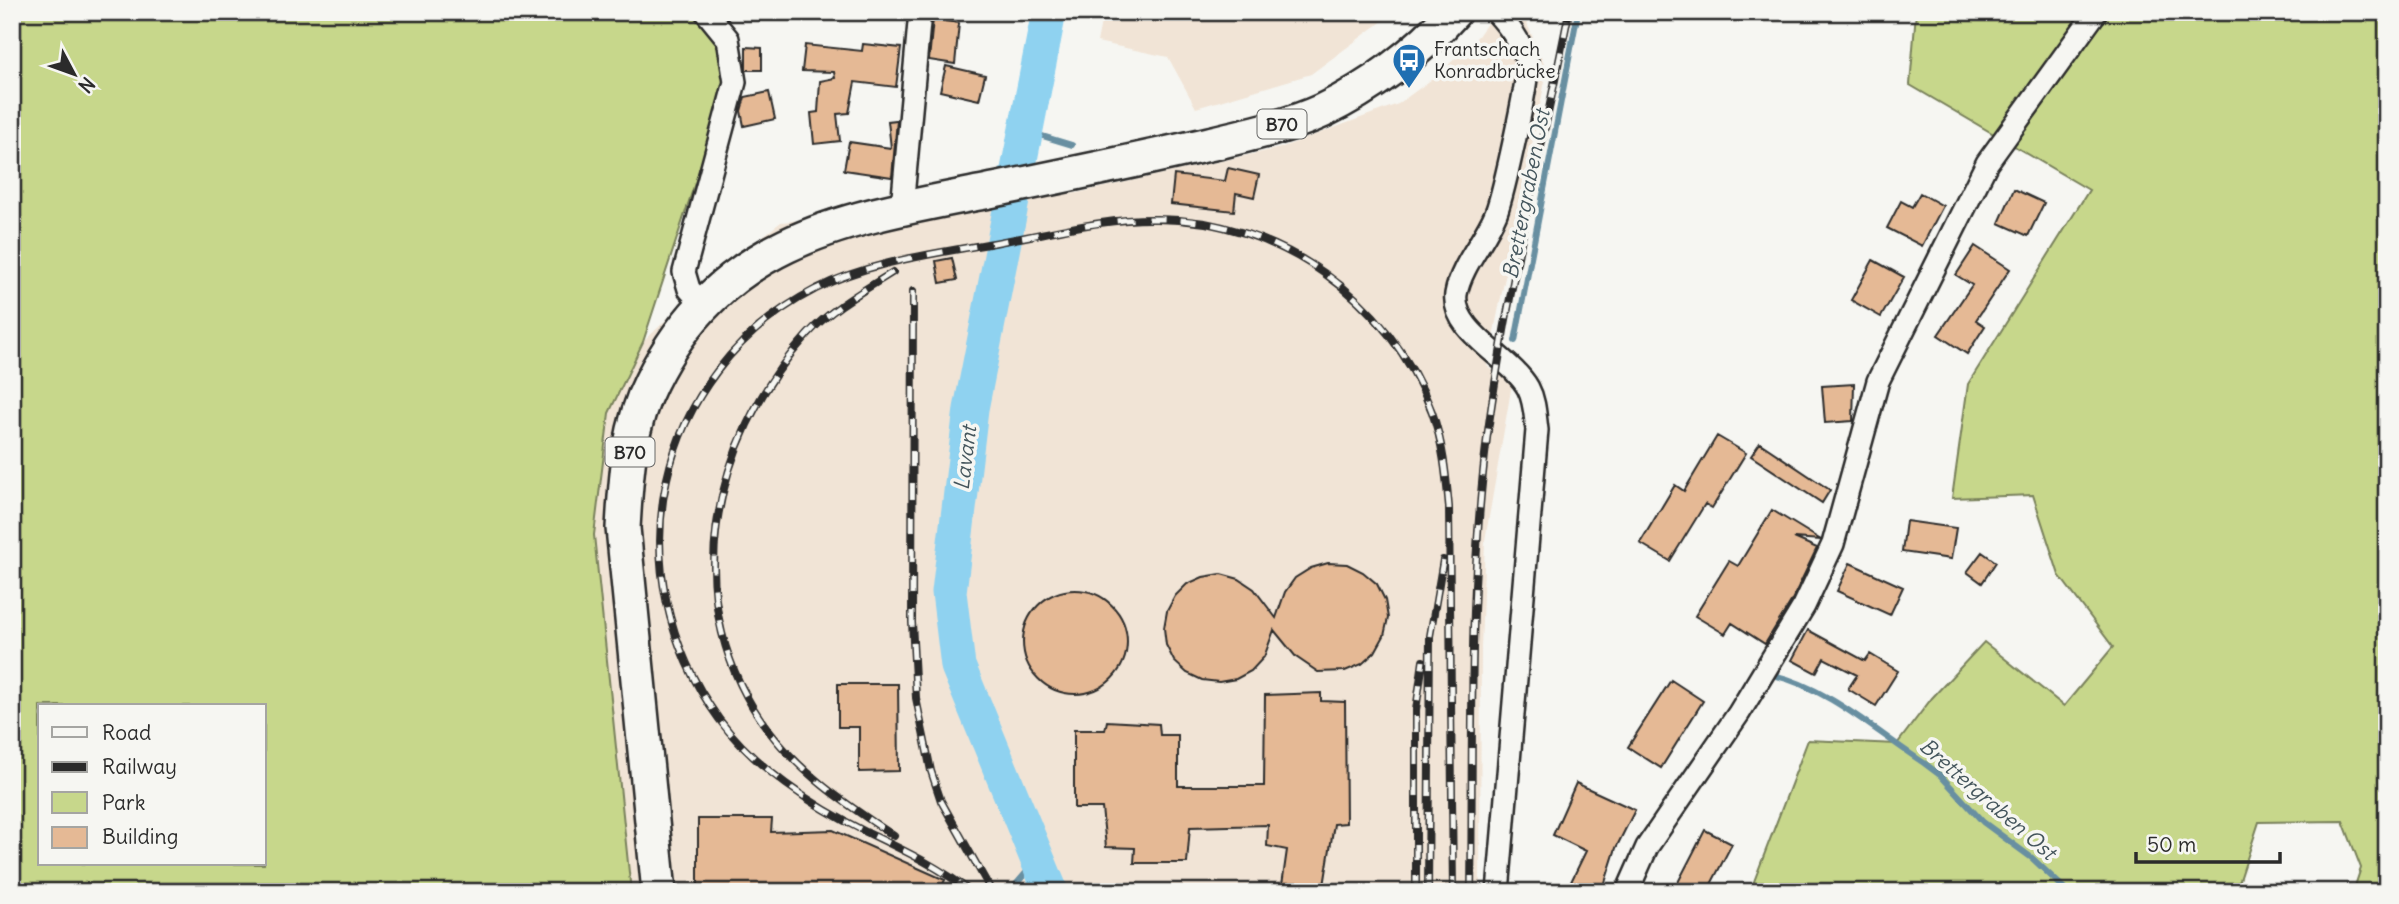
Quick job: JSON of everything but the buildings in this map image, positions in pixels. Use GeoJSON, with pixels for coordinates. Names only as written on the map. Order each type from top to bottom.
{"type":"FeatureCollection","features":[{"type":"Feature","properties":{"kind":"main road","name":"B70"},"geometry":{"type":"LineString","coordinates":[[659,892],[622,528],[627,468],[635,424],[650,383],[673,342],[703,304],[757,260],[798,238],[847,221],[1080,173],[1258,132],[1320,112],[1356,92],[1409,54],[1454,12]]}},
{"type":"Feature","properties":{"kind":"street"},"geometry":{"type":"LineString","coordinates":[[703,304],[689,289],[684,272],[735,82],[728,39],[706,12]]}},
{"type":"Feature","properties":{"kind":"street"},"geometry":{"type":"LineString","coordinates":[[902,208],[920,12]]}},
{"type":"Feature","properties":{"kind":"street"},"geometry":{"type":"LineString","coordinates":[[1496,12],[1519,41],[1528,64],[1497,211],[1459,283],[1456,296],[1461,322],[1500,355],[1527,387],[1537,430],[1498,892]]}},
{"type":"Feature","properties":{"kind":"street"},"geometry":{"type":"LineString","coordinates":[[1627,892],[1647,846],[1739,713],[1804,606],[1833,544],[1878,381],[1987,163],[2096,12]]}},
{"type":"Feature","properties":{"kind":"shaded area"},"geometry":{"type":"Polygon","coordinates":[[[1103,12],[1395,12],[1311,74],[1196,108],[1168,57],[1097,42],[1103,12]]]}},
{"type":"Feature","properties":{"kind":"shaded area"},"geometry":{"type":"Polygon","coordinates":[[[1495,12],[1522,12],[1547,71],[1487,366],[1512,384],[1485,540],[1481,648],[1480,892],[631,892],[594,535],[609,413],[643,342],[710,278],[781,222],[1077,193],[1280,148],[1398,104],[1439,74],[1478,36],[1495,12]]]}},
{"type":"Feature","properties":{"kind":"green space"},"geometry":{"type":"Polygon","coordinates":[[[12,12],[690,12],[723,46],[727,85],[643,342],[609,413],[594,535],[631,892],[12,892],[12,12]]]}},
{"type":"Feature","properties":{"kind":"green space"},"geometry":{"type":"Polygon","coordinates":[[[1916,12],[2387,12],[2387,892],[2353,892],[2361,868],[2343,821],[2259,822],[2236,892],[1750,892],[1808,740],[1897,744],[1932,698],[1984,642],[2064,706],[2113,647],[2059,575],[2033,495],[1952,498],[1968,384],[2089,190],[1910,85],[1916,12]]]}},
{"type":"Feature","properties":{"kind":"waterway","name":"Lavant"},"geometry":{"type":"LineString","coordinates":[[1049,12],[971,409],[949,592],[958,666],[1051,892]]}},
{"type":"Feature","properties":{"kind":"waterway","name":"Brettergraben Ost"},"geometry":{"type":"LineString","coordinates":[[1515,341],[1578,12]]}},
{"type":"Feature","properties":{"kind":"waterway","name":"Brettergraben Ost"},"geometry":{"type":"LineString","coordinates":[[1026,131],[1072,145]]}},
{"type":"Feature","properties":{"kind":"waterway","name":"Brettergraben Ost"},"geometry":{"type":"LineString","coordinates":[[1773,675],[1794,681],[1833,700],[1924,763],[1940,775],[1983,822],[2032,858],[2068,892]]}},
{"type":"Feature","properties":{"kind":"waterway"},"geometry":{"type":"LineString","coordinates":[[1012,889],[1038,859]]}},
{"type":"Feature","properties":{"kind":"railway"},"geometry":{"type":"LineString","coordinates":[[1471,892],[1474,608],[1487,438],[1514,278],[1569,12]]}},
{"type":"Feature","properties":{"kind":"railway"},"geometry":{"type":"LineString","coordinates":[[971,892],[933,866],[846,822],[786,784],[749,753],[719,719],[686,662],[667,602],[660,540],[667,480],[686,423],[717,371],[761,326],[816,289],[884,264],[1099,223],[1138,219],[1202,223],[1245,233],[1286,250],[1324,273],[1358,301],[1388,334],[1413,371],[1436,424],[1449,507],[1453,892]]}},
{"type":"Feature","properties":{"kind":"railway"},"geometry":{"type":"LineString","coordinates":[[893,272],[827,316],[808,334],[774,377],[747,424],[728,475],[716,527],[714,580],[722,633],[740,683],[769,731],[811,776],[894,836]]}},
{"type":"Feature","properties":{"kind":"railway"},"geometry":{"type":"LineString","coordinates":[[913,291],[912,622],[916,698],[931,771],[941,801],[992,892]]}},
{"type":"Feature","properties":{"kind":"railway"},"geometry":{"type":"LineString","coordinates":[[1428,892],[1430,636],[1443,560]]}},
{"type":"Feature","properties":{"kind":"railway"},"geometry":{"type":"LineString","coordinates":[[1416,892],[1416,710],[1423,661]]}},
{"type":"Feature","properties":{"kind":"place","name":"Frantschach Konradbrücke"},"geometry":{"type":"Point","coordinates":[1409,90]}}]}
